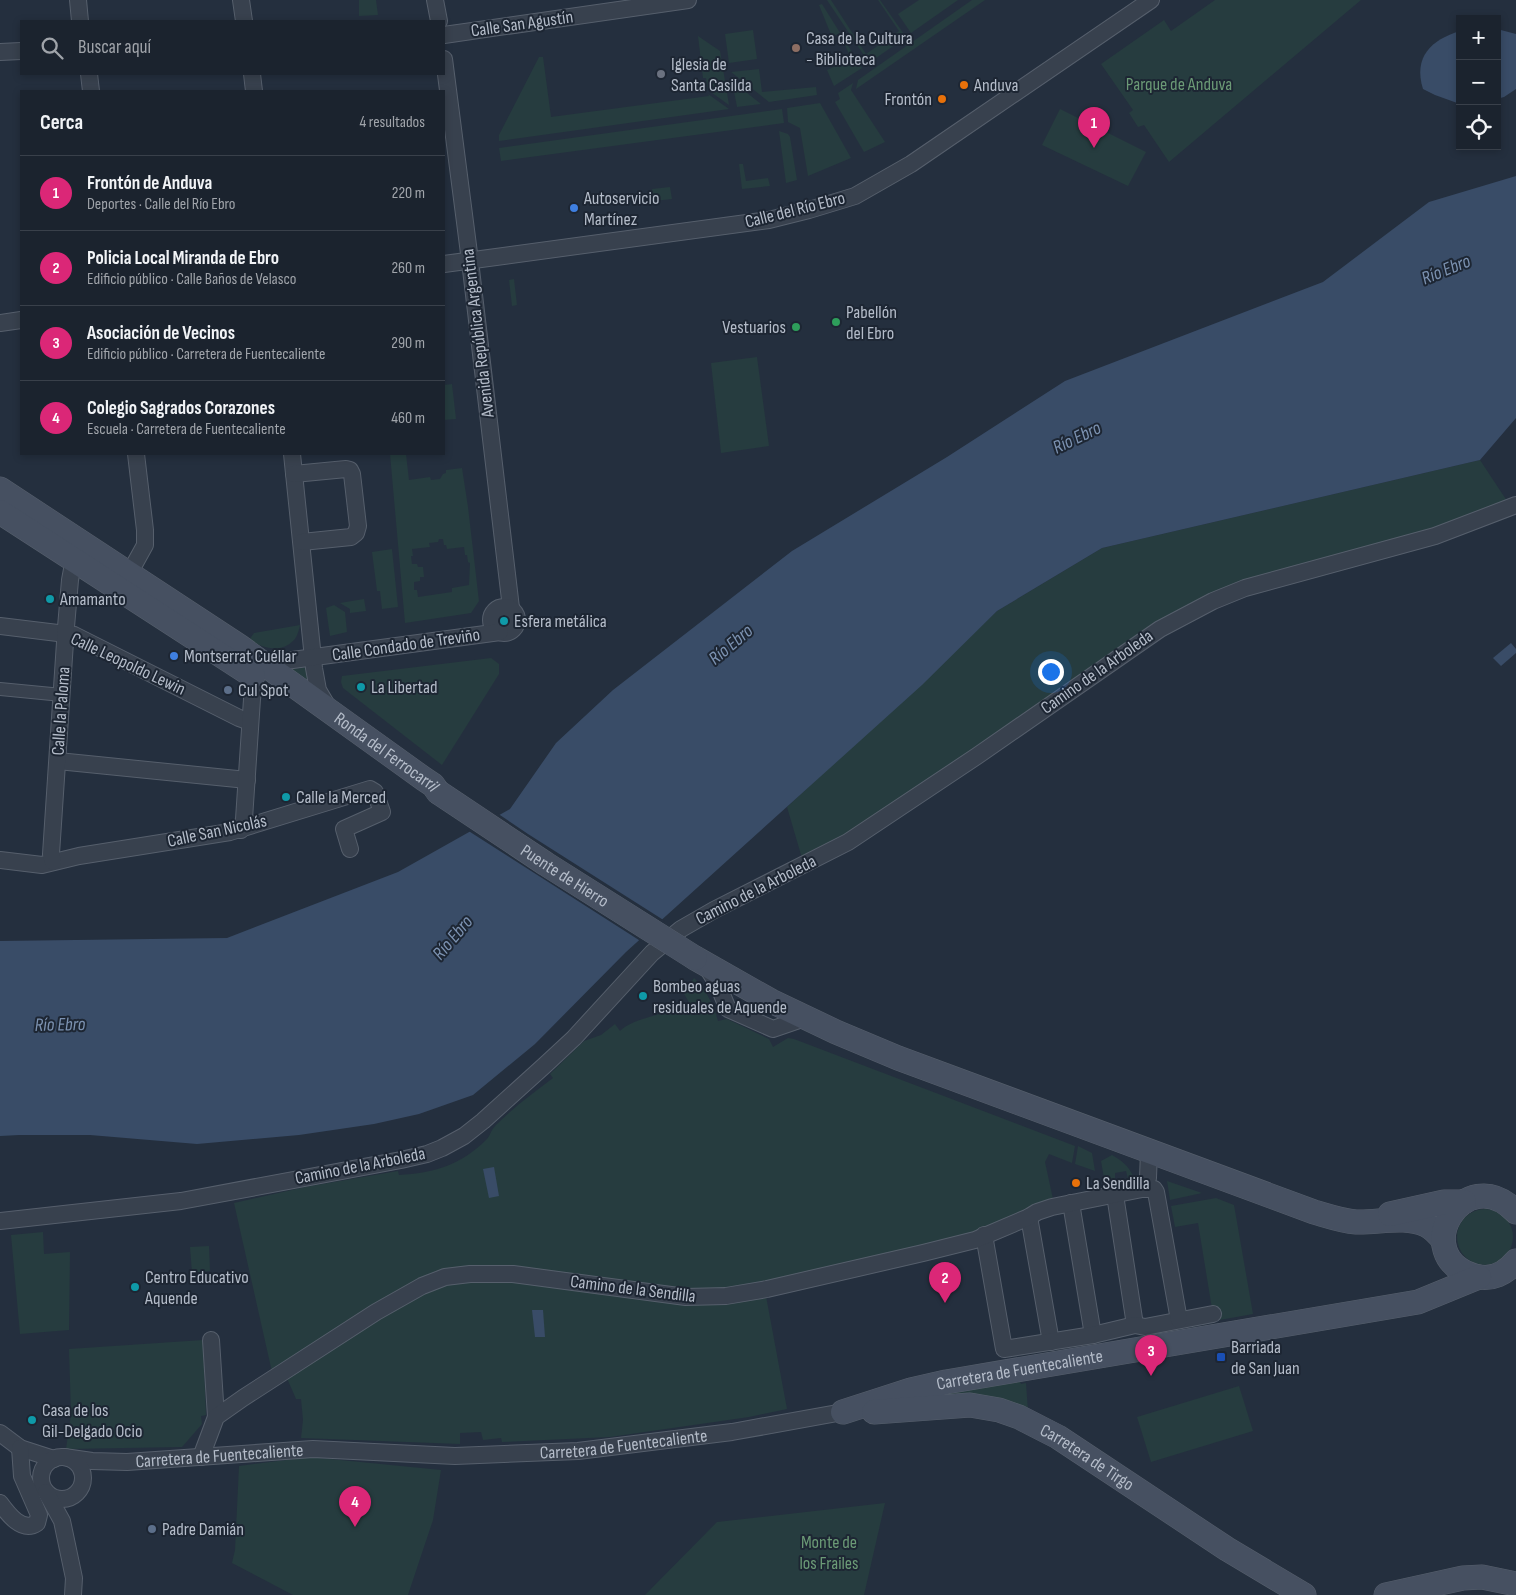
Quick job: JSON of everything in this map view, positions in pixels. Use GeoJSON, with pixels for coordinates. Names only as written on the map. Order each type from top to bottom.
{"type":"FeatureCollection","features":[{"type":"Feature","properties":{"kind":"main road","name":"Ronda del Ferrocarril"},"geometry":{"type":"LineString","coordinates":[[0,489],[125,581]]}},
{"type":"Feature","properties":{"kind":"main road","name":"Ronda del Ferrocarril"},"geometry":{"type":"LineString","coordinates":[[0,512],[74,559],[125,581],[239,646],[259,670],[429,792],[438,792]]}},
{"type":"Feature","properties":{"kind":"main road","name":"Ronda del Ferrocarril"},"geometry":{"type":"LineString","coordinates":[[259,670],[330,712],[433,785],[438,792]]}},
{"type":"Feature","properties":{"kind":"main road","name":"Puente de Hierro"},"geometry":{"type":"LineString","coordinates":[[438,792],[546,864],[699,960],[805,1018],[1149,1160],[1353,1222],[1404,1220],[1419,1222],[1433,1230],[1457,1268],[1467,1274],[1479,1277]]}},
{"type":"Feature","properties":{"kind":"main road"},"geometry":{"type":"LineString","coordinates":[[1369,1222],[1394,1212],[1444,1202],[1464,1202],[1482,1196],[1492,1197],[1510,1205],[1516,1212]]}},
{"type":"Feature","properties":{"kind":"main road","name":"Carretera de Fuentecaliente"},"geometry":{"type":"LineString","coordinates":[[1418,1302],[1432,1294],[1445,1276],[1446,1249],[1444,1228],[1448,1218],[1464,1202]]}},
{"type":"Feature","properties":{"kind":"main road","name":"Carretera de Fuentecaliente"},"geometry":{"type":"LineString","coordinates":[[843,1412],[925,1387],[1418,1302],[1479,1277],[1490,1277],[1500,1274],[1514,1266]]}},
{"type":"Feature","properties":{"kind":"main road","name":"Carretera de Tirgo"},"geometry":{"type":"LineString","coordinates":[[843,1412],[872,1412],[970,1405],[999,1410],[1020,1418],[1058,1437],[1226,1549],[1304,1595]]}},
{"type":"Feature","properties":{"kind":"main road"},"geometry":{"type":"LineString","coordinates":[[1386,1595],[1463,1578],[1482,1578],[1516,1584]]}},
{"type":"Feature","properties":{"kind":"street"},"geometry":{"type":"LineString","coordinates":[[78,0],[80,20]]}},
{"type":"Feature","properties":{"kind":"street"},"geometry":{"type":"LineString","coordinates":[[241,0],[244,20]]}},
{"type":"Feature","properties":{"kind":"street"},"geometry":{"type":"LineString","coordinates":[[435,0],[439,20]]}},
{"type":"Feature","properties":{"kind":"street","name":"Calle San Agustín"},"geometry":{"type":"LineString","coordinates":[[445,35],[688,0]]}},
{"type":"Feature","properties":{"kind":"street","name":"Calle del Río Ebro"},"geometry":{"type":"LineString","coordinates":[[445,264],[768,220],[810,210],[855,196],[916,162],[1150,0]]}},
{"type":"Feature","properties":{"kind":"street"},"geometry":{"type":"LineString","coordinates":[[0,52],[20,51]]}},
{"type":"Feature","properties":{"kind":"street","name":"Avenida República Argentina"},"geometry":{"type":"LineString","coordinates":[[445,67],[511,608],[498,608],[492,614],[493,627],[500,632]]}},
{"type":"Feature","properties":{"kind":"street"},"geometry":{"type":"LineString","coordinates":[[89,75],[92,90]]}},
{"type":"Feature","properties":{"kind":"street"},"geometry":{"type":"LineString","coordinates":[[252,75],[254,90]]}},
{"type":"Feature","properties":{"kind":"street"},"geometry":{"type":"LineString","coordinates":[[0,323],[20,320]]}},
{"type":"Feature","properties":{"kind":"street"},"geometry":{"type":"LineString","coordinates":[[125,581],[145,545],[136,455]]}},
{"type":"Feature","properties":{"kind":"street","name":"Calle Condado de Treviño"},"geometry":{"type":"LineString","coordinates":[[292,455],[313,657],[318,690],[330,712]]}},
{"type":"Feature","properties":{"kind":"street"},"geometry":{"type":"LineString","coordinates":[[294,474],[346,469],[350,470],[352,474],[358,526],[356,533],[351,537],[302,542]]}},
{"type":"Feature","properties":{"kind":"street","name":"Camino de la Arboleda"},"geometry":{"type":"LineString","coordinates":[[0,1221],[181,1201],[401,1160],[427,1154],[442,1148],[464,1136],[545,1066],[574,1038],[652,952],[681,929],[714,910],[848,842],[978,756],[1160,628],[1213,601],[1245,588],[1434,536],[1516,505]]}},
{"type":"Feature","properties":{"kind":"street","name":"Calle la Paloma"},"geometry":{"type":"LineString","coordinates":[[53,862],[51,854],[66,634],[70,580],[74,559]]}},
{"type":"Feature","properties":{"kind":"street","name":"Calle Leopoldo Lewin"},"geometry":{"type":"LineString","coordinates":[[0,626],[74,636],[250,722]]}},
{"type":"Feature","properties":{"kind":"street","name":"Calle Condado de Treviño"},"geometry":{"type":"LineString","coordinates":[[259,670],[313,657],[500,632]]}},
{"type":"Feature","properties":{"kind":"street"},"geometry":{"type":"LineString","coordinates":[[241,830],[244,819],[250,722],[259,670]]}},
{"type":"Feature","properties":{"kind":"street"},"geometry":{"type":"LineString","coordinates":[[0,688],[62,695]]}},
{"type":"Feature","properties":{"kind":"street"},"geometry":{"type":"LineString","coordinates":[[58,761],[247,780]]}},
{"type":"Feature","properties":{"kind":"street","name":"Calle San Nicolás"},"geometry":{"type":"LineString","coordinates":[[0,860],[42,865],[79,856],[241,830],[370,788],[376,792],[382,812],[344,829],[350,849]]}},
{"type":"Feature","properties":{"kind":"street"},"geometry":{"type":"LineString","coordinates":[[699,960],[718,985],[728,1009],[773,1029],[805,1018]]}},
{"type":"Feature","properties":{"kind":"street"},"geometry":{"type":"LineString","coordinates":[[740,1015],[762,996]]}},
{"type":"Feature","properties":{"kind":"street"},"geometry":{"type":"LineString","coordinates":[[760,1024],[762,996]]}},
{"type":"Feature","properties":{"kind":"street"},"geometry":{"type":"LineString","coordinates":[[1149,1160],[1148,1178],[1142,1189],[1154,1189],[1156,1192],[1179,1320]]}},
{"type":"Feature","properties":{"kind":"street","name":"Camino de la Sendilla"},"geometry":{"type":"LineString","coordinates":[[216,1417],[376,1312],[422,1286],[445,1277],[470,1274],[513,1274],[686,1297],[726,1296],[767,1289],[975,1240],[1037,1212],[1070,1203],[1142,1189]]}},
{"type":"Feature","properties":{"kind":"street"},"geometry":{"type":"LineString","coordinates":[[1115,1195],[1135,1325],[1146,1338],[1147,1348]]}},
{"type":"Feature","properties":{"kind":"street"},"geometry":{"type":"LineString","coordinates":[[1070,1203],[1093,1335]]}},
{"type":"Feature","properties":{"kind":"street"},"geometry":{"type":"LineString","coordinates":[[1029,1217],[1051,1342]]}},
{"type":"Feature","properties":{"kind":"street","name":"Carretera de Fuentecaliente"},"geometry":{"type":"LineString","coordinates":[[984,1235],[1004,1349],[1093,1335],[1135,1325],[1145,1327],[1213,1314]]}},
{"type":"Feature","properties":{"kind":"street","name":"Carretera de Fuentecaliente"},"geometry":{"type":"LineString","coordinates":[[1124,1352],[1124,1335],[1135,1325]]}},
{"type":"Feature","properties":{"kind":"street"},"geometry":{"type":"LineString","coordinates":[[201,1457],[216,1417],[211,1340]]}},
{"type":"Feature","properties":{"kind":"street","name":"Carretera de Fuentecaliente"},"geometry":{"type":"LineString","coordinates":[[59,1458],[115,1462],[313,1449],[455,1456],[578,1451],[732,1432],[843,1412]]}},
{"type":"Feature","properties":{"kind":"street"},"geometry":{"type":"LineString","coordinates":[[0,1434],[20,1448],[42,1476]]}},
{"type":"Feature","properties":{"kind":"street"},"geometry":{"type":"LineString","coordinates":[[20,1448],[70,1459],[79,1466],[82,1472],[79,1489],[62,1521]]}},
{"type":"Feature","properties":{"kind":"street"},"geometry":{"type":"LineString","coordinates":[[0,1503],[14,1519],[24,1525],[30,1526],[37,1523],[39,1515],[22,1476],[20,1448]]}},
{"type":"Feature","properties":{"kind":"street"},"geometry":{"type":"LineString","coordinates":[[59,1458],[48,1463],[42,1476],[42,1481],[62,1521],[74,1578],[73,1595]]}},
{"type":"Feature","properties":{"kind":"street","name":"Carretera de Fuentecaliente"},"geometry":{"type":"LineString","coordinates":[[79,1489],[98,1471],[115,1462]]}},
{"type":"Feature","properties":{"kind":"street"},"geometry":{"type":"LineString","coordinates":[[46,1492],[57,1499],[70,1498],[79,1489]]}},
{"type":"Feature","properties":{"kind":"green space"},"geometry":{"type":"Polygon","coordinates":[[[359,0],[376,0],[378,15],[359,16],[359,0]]]}},
{"type":"Feature","properties":{"kind":"green space"},"geometry":{"type":"Polygon","coordinates":[[[827,0],[831,0],[866,54],[899,31],[878,0],[880,0],[906,37],[869,63],[827,0]]]}},
{"type":"Feature","properties":{"kind":"green space"},"geometry":{"type":"Polygon","coordinates":[[[919,0],[958,0],[911,33],[898,14],[919,0]]]}},
{"type":"Feature","properties":{"kind":"green space"},"geometry":{"type":"Polygon","coordinates":[[[972,0],[985,0],[856,89],[858,80],[972,0]]]}},
{"type":"Feature","properties":{"kind":"green space","name":"Parque de Anduva"},"geometry":{"type":"Polygon","coordinates":[[[1215,0],[1361,0],[1169,162],[1144,125],[1138,127],[1129,113],[1133,110],[1101,64],[1164,20],[1171,31],[1215,0]]]}},
{"type":"Feature","properties":{"kind":"green space"},"geometry":{"type":"Polygon","coordinates":[[[822,4],[862,68],[834,86],[827,70],[851,59],[840,33],[832,37],[819,5],[822,4]]]}},
{"type":"Feature","properties":{"kind":"green space"},"geometry":{"type":"Polygon","coordinates":[[[753,30],[757,59],[729,63],[725,34],[753,30]]]}},
{"type":"Feature","properties":{"kind":"green space"},"geometry":{"type":"Polygon","coordinates":[[[698,36],[720,51],[729,105],[708,90],[706,78],[703,78],[698,36]]]}},
{"type":"Feature","properties":{"kind":"green space"},"geometry":{"type":"Polygon","coordinates":[[[539,57],[543,57],[551,117],[709,96],[708,94],[729,109],[499,141],[499,135],[539,57]]]}},
{"type":"Feature","properties":{"kind":"green space"},"geometry":{"type":"Polygon","coordinates":[[[759,69],[762,92],[816,87],[817,95],[769,102],[731,72],[759,69]]]}},
{"type":"Feature","properties":{"kind":"green space"},"geometry":{"type":"Polygon","coordinates":[[[732,81],[761,104],[737,107],[732,81]]]}},
{"type":"Feature","properties":{"kind":"green space"},"geometry":{"type":"Polygon","coordinates":[[[853,83],[851,90],[885,142],[864,152],[835,102],[840,99],[838,93],[853,83]]]}},
{"type":"Feature","properties":{"kind":"green space"},"geometry":{"type":"Polygon","coordinates":[[[820,103],[851,158],[808,176],[800,128],[788,122],[787,108],[820,103]]]}},
{"type":"Feature","properties":{"kind":"green space"},"geometry":{"type":"Polygon","coordinates":[[[782,109],[784,123],[501,161],[499,148],[782,109]]]}},
{"type":"Feature","properties":{"kind":"green space"},"geometry":{"type":"Polygon","coordinates":[[[1060,109],[1146,152],[1128,186],[1042,145],[1060,109]]]}},
{"type":"Feature","properties":{"kind":"green space"},"geometry":{"type":"Polygon","coordinates":[[[779,131],[788,134],[790,137],[797,180],[786,183],[779,131]]]}},
{"type":"Feature","properties":{"kind":"green space"},"geometry":{"type":"Polygon","coordinates":[[[739,164],[743,164],[746,181],[768,178],[770,186],[742,189],[739,164]]]}},
{"type":"Feature","properties":{"kind":"green space"},"geometry":{"type":"Polygon","coordinates":[[[670,187],[672,199],[654,201],[652,189],[670,187]]]}},
{"type":"Feature","properties":{"kind":"green space"},"geometry":{"type":"Polygon","coordinates":[[[514,279],[517,305],[512,306],[509,280],[514,279]]]}},
{"type":"Feature","properties":{"kind":"green space"},"geometry":{"type":"Polygon","coordinates":[[[757,357],[769,446],[721,453],[711,363],[757,357]]]}},
{"type":"Feature","properties":{"kind":"green space"},"geometry":{"type":"Polygon","coordinates":[[[452,384],[456,419],[445,420],[445,385],[452,384]]]}},
{"type":"Feature","properties":{"kind":"green space"},"geometry":{"type":"Polygon","coordinates":[[[390,455],[406,455],[409,480],[430,477],[431,480],[440,479],[446,473],[446,470],[462,468],[479,601],[471,613],[405,623],[390,455]],[[439,539],[438,542],[429,543],[430,547],[412,549],[412,564],[423,567],[424,577],[420,577],[420,581],[414,582],[414,590],[417,590],[418,597],[452,592],[452,588],[469,585],[470,563],[468,562],[467,555],[465,555],[464,547],[447,549],[446,545],[444,545],[443,539],[439,539]]]}},
{"type":"Feature","properties":{"kind":"green space"},"geometry":{"type":"Polygon","coordinates":[[[1480,460],[1511,507],[1213,601],[804,865],[787,807],[997,611],[1102,548],[1480,460]]]}},
{"type":"Feature","properties":{"kind":"green space"},"geometry":{"type":"Polygon","coordinates":[[[392,549],[398,607],[382,609],[380,591],[377,591],[372,552],[392,549]]]}},
{"type":"Feature","properties":{"kind":"green space"},"geometry":{"type":"Polygon","coordinates":[[[364,599],[366,611],[350,613],[350,609],[340,603],[364,599]]]}},
{"type":"Feature","properties":{"kind":"green space"},"geometry":{"type":"Polygon","coordinates":[[[334,605],[345,612],[347,632],[330,636],[326,608],[334,605]]]}},
{"type":"Feature","properties":{"kind":"green space"},"geometry":{"type":"Polygon","coordinates":[[[300,625],[295,639],[283,647],[266,647],[249,640],[254,633],[300,625]]]}},
{"type":"Feature","properties":{"kind":"green space"},"geometry":{"type":"Polygon","coordinates":[[[491,658],[499,664],[499,674],[442,765],[343,688],[341,682],[342,676],[491,658]]]}},
{"type":"Feature","properties":{"kind":"green space"},"geometry":{"type":"Polygon","coordinates":[[[309,667],[311,689],[285,670],[309,667]]]}},
{"type":"Feature","properties":{"kind":"green space"},"geometry":{"type":"Polygon","coordinates":[[[694,978],[709,998],[718,1021],[727,1019],[769,1039],[773,1047],[788,1038],[794,1039],[1075,1146],[1072,1163],[1049,1154],[1045,1162],[1053,1199],[987,1229],[791,1278],[709,1292],[466,1269],[272,1372],[234,1203],[305,1187],[398,1171],[399,1175],[435,1170],[457,1162],[477,1149],[503,1118],[553,1078],[550,1074],[584,1041],[601,1035],[615,1024],[620,1031],[634,1022],[692,1007],[684,994],[694,978]]]}},
{"type":"Feature","properties":{"kind":"green space"},"geometry":{"type":"Polygon","coordinates":[[[1078,1146],[1092,1153],[1095,1171],[1075,1164],[1078,1146]]]}},
{"type":"Feature","properties":{"kind":"green space"},"geometry":{"type":"Polygon","coordinates":[[[1112,1155],[1122,1161],[1129,1169],[1133,1176],[1130,1179],[1128,1179],[1126,1171],[1115,1173],[1115,1182],[1105,1184],[1101,1161],[1112,1155]]]}},
{"type":"Feature","properties":{"kind":"green space"},"geometry":{"type":"Polygon","coordinates":[[[1167,1181],[1202,1193],[1170,1200],[1167,1181]]]}},
{"type":"Feature","properties":{"kind":"green space"},"geometry":{"type":"Polygon","coordinates":[[[1216,1198],[1234,1205],[1253,1314],[1214,1321],[1198,1223],[1175,1227],[1171,1206],[1216,1198]]]}},
{"type":"Feature","properties":{"kind":"green space"},"geometry":{"type":"Polygon","coordinates":[[[1485,1209],[1505,1217],[1513,1237],[1505,1257],[1485,1265],[1465,1257],[1457,1237],[1465,1217],[1485,1209]]]}},
{"type":"Feature","properties":{"kind":"green space"},"geometry":{"type":"Polygon","coordinates":[[[43,1232],[44,1254],[70,1252],[69,1330],[20,1334],[11,1235],[43,1232]]]}},
{"type":"Feature","properties":{"kind":"green space"},"geometry":{"type":"Polygon","coordinates":[[[209,1246],[210,1271],[192,1273],[190,1247],[209,1246]]]}},
{"type":"Feature","properties":{"kind":"green space"},"geometry":{"type":"Polygon","coordinates":[[[510,1280],[766,1296],[787,1409],[749,1417],[610,1437],[502,1442],[501,1438],[483,1440],[481,1432],[460,1433],[460,1444],[301,1438],[303,1420],[301,1399],[296,1399],[286,1376],[324,1350],[443,1283],[510,1280]]]}},
{"type":"Feature","properties":{"kind":"green space"},"geometry":{"type":"Polygon","coordinates":[[[203,1340],[206,1415],[201,1416],[202,1424],[182,1447],[66,1449],[71,1414],[69,1349],[203,1340]]]}},
{"type":"Feature","properties":{"kind":"green space"},"geometry":{"type":"Polygon","coordinates":[[[1020,1381],[1021,1384],[1026,1383],[1028,1411],[923,1395],[1020,1381]]]}},
{"type":"Feature","properties":{"kind":"green space"},"geometry":{"type":"Polygon","coordinates":[[[1239,1386],[1253,1431],[1151,1462],[1137,1417],[1239,1386]]]}},
{"type":"Feature","properties":{"kind":"green space"},"geometry":{"type":"Polygon","coordinates":[[[310,1457],[441,1470],[433,1520],[408,1595],[293,1595],[232,1563],[235,1550],[239,1466],[310,1457]]]}},
{"type":"Feature","properties":{"kind":"green space","name":"Monte de los Frailes"},"geometry":{"type":"Polygon","coordinates":[[[885,1503],[864,1595],[645,1595],[717,1522],[885,1503]]]}},
{"type":"Feature","properties":{"kind":"water"},"geometry":{"type":"Polygon","coordinates":[[[1501,30],[1516,34],[1516,89],[1501,98],[1501,30]]]}},
{"type":"Feature","properties":{"kind":"water"},"geometry":{"type":"Polygon","coordinates":[[[1456,33],[1456,103],[1423,89],[1420,68],[1427,51],[1441,39],[1456,33]]]}},
{"type":"Feature","properties":{"kind":"water","name":"Río Ebro"},"geometry":{"type":"Polygon","coordinates":[[[1516,176],[1516,418],[1480,460],[1102,548],[997,611],[922,685],[626,952],[535,1044],[473,1095],[419,1114],[374,1124],[299,1135],[197,1144],[90,1135],[0,1136],[0,941],[227,938],[398,872],[510,809],[556,743],[613,690],[792,551],[947,457],[1065,381],[1323,282],[1429,202],[1516,176]]]}},
{"type":"Feature","properties":{"kind":"water"},"geometry":{"type":"Polygon","coordinates":[[[1511,643],[1516,649],[1516,653],[1501,666],[1493,658],[1511,643]]]}},
{"type":"Feature","properties":{"kind":"water"},"geometry":{"type":"Polygon","coordinates":[[[494,1167],[499,1196],[489,1198],[483,1169],[494,1167]]]}},
{"type":"Feature","properties":{"kind":"water"},"geometry":{"type":"Polygon","coordinates":[[[532,1310],[543,1310],[545,1337],[535,1337],[532,1310]]]}},
{"type":"Feature","properties":{"kind":"pier"},"geometry":{"type":"Polygon","coordinates":[[[497,813],[665,921],[642,942],[467,830],[497,813]]]}},
{"type":"Feature","properties":{"kind":"place","name":"Casa de la Cultura - Biblioteca"},"geometry":{"type":"Point","coordinates":[796,48]}},
{"type":"Feature","properties":{"kind":"place","name":"Iglesia de Santa Casilda"},"geometry":{"type":"Point","coordinates":[661,74]}},
{"type":"Feature","properties":{"kind":"place","name":"Anduva"},"geometry":{"type":"Point","coordinates":[964,85]}},
{"type":"Feature","properties":{"kind":"place","name":"Frontón"},"geometry":{"type":"Point","coordinates":[942,99]}},
{"type":"Feature","properties":{"kind":"place","name":"Frontón de Anduva"},"geometry":{"type":"Point","coordinates":[1094,148]}},
{"type":"Feature","properties":{"kind":"place","name":"Autoservicio Martínez"},"geometry":{"type":"Point","coordinates":[574,208]}},
{"type":"Feature","properties":{"kind":"place","name":"Pabellón del Ebro"},"geometry":{"type":"Point","coordinates":[836,322]}},
{"type":"Feature","properties":{"kind":"place","name":"Vestuarios"},"geometry":{"type":"Point","coordinates":[796,327]}},
{"type":"Feature","properties":{"kind":"place","name":"Amamanto"},"geometry":{"type":"Point","coordinates":[50,599]}},
{"type":"Feature","properties":{"kind":"place","name":"Esfera metálica"},"geometry":{"type":"Point","coordinates":[504,621]}},
{"type":"Feature","properties":{"kind":"place","name":"Montserrat Cuéllar"},"geometry":{"type":"Point","coordinates":[174,656]}},
{"type":"Feature","properties":{"kind":"place","name":"La Libertad"},"geometry":{"type":"Point","coordinates":[361,687]}},
{"type":"Feature","properties":{"kind":"place","name":"Cul Spot"},"geometry":{"type":"Point","coordinates":[228,690]}},
{"type":"Feature","properties":{"kind":"place","name":"Calle la Merced"},"geometry":{"type":"Point","coordinates":[286,797]}},
{"type":"Feature","properties":{"kind":"place","name":"Bombeo aguas residuales de Aquende"},"geometry":{"type":"Point","coordinates":[643,996]}},
{"type":"Feature","properties":{"kind":"place","name":"La Sendilla"},"geometry":{"type":"Point","coordinates":[1076,1183]}},
{"type":"Feature","properties":{"kind":"place","name":"Centro Educativo Aquende"},"geometry":{"type":"Point","coordinates":[135,1287]}},
{"type":"Feature","properties":{"kind":"place","name":"Policia Local Miranda de Ebro"},"geometry":{"type":"Point","coordinates":[945,1303]}},
{"type":"Feature","properties":{"kind":"place","name":"Barriada de San Juan"},"geometry":{"type":"Point","coordinates":[1221,1357]}},
{"type":"Feature","properties":{"kind":"place","name":"Asociación de Vecinos"},"geometry":{"type":"Point","coordinates":[1151,1376]}},
{"type":"Feature","properties":{"kind":"place","name":"Casa de los Gil-Delgado Ocio"},"geometry":{"type":"Point","coordinates":[32,1420]}},
{"type":"Feature","properties":{"kind":"place","name":"Colegio Sagrados Corazones"},"geometry":{"type":"Point","coordinates":[355,1527]}},
{"type":"Feature","properties":{"kind":"place","name":"Padre Damián"},"geometry":{"type":"Point","coordinates":[152,1529]}}]}
